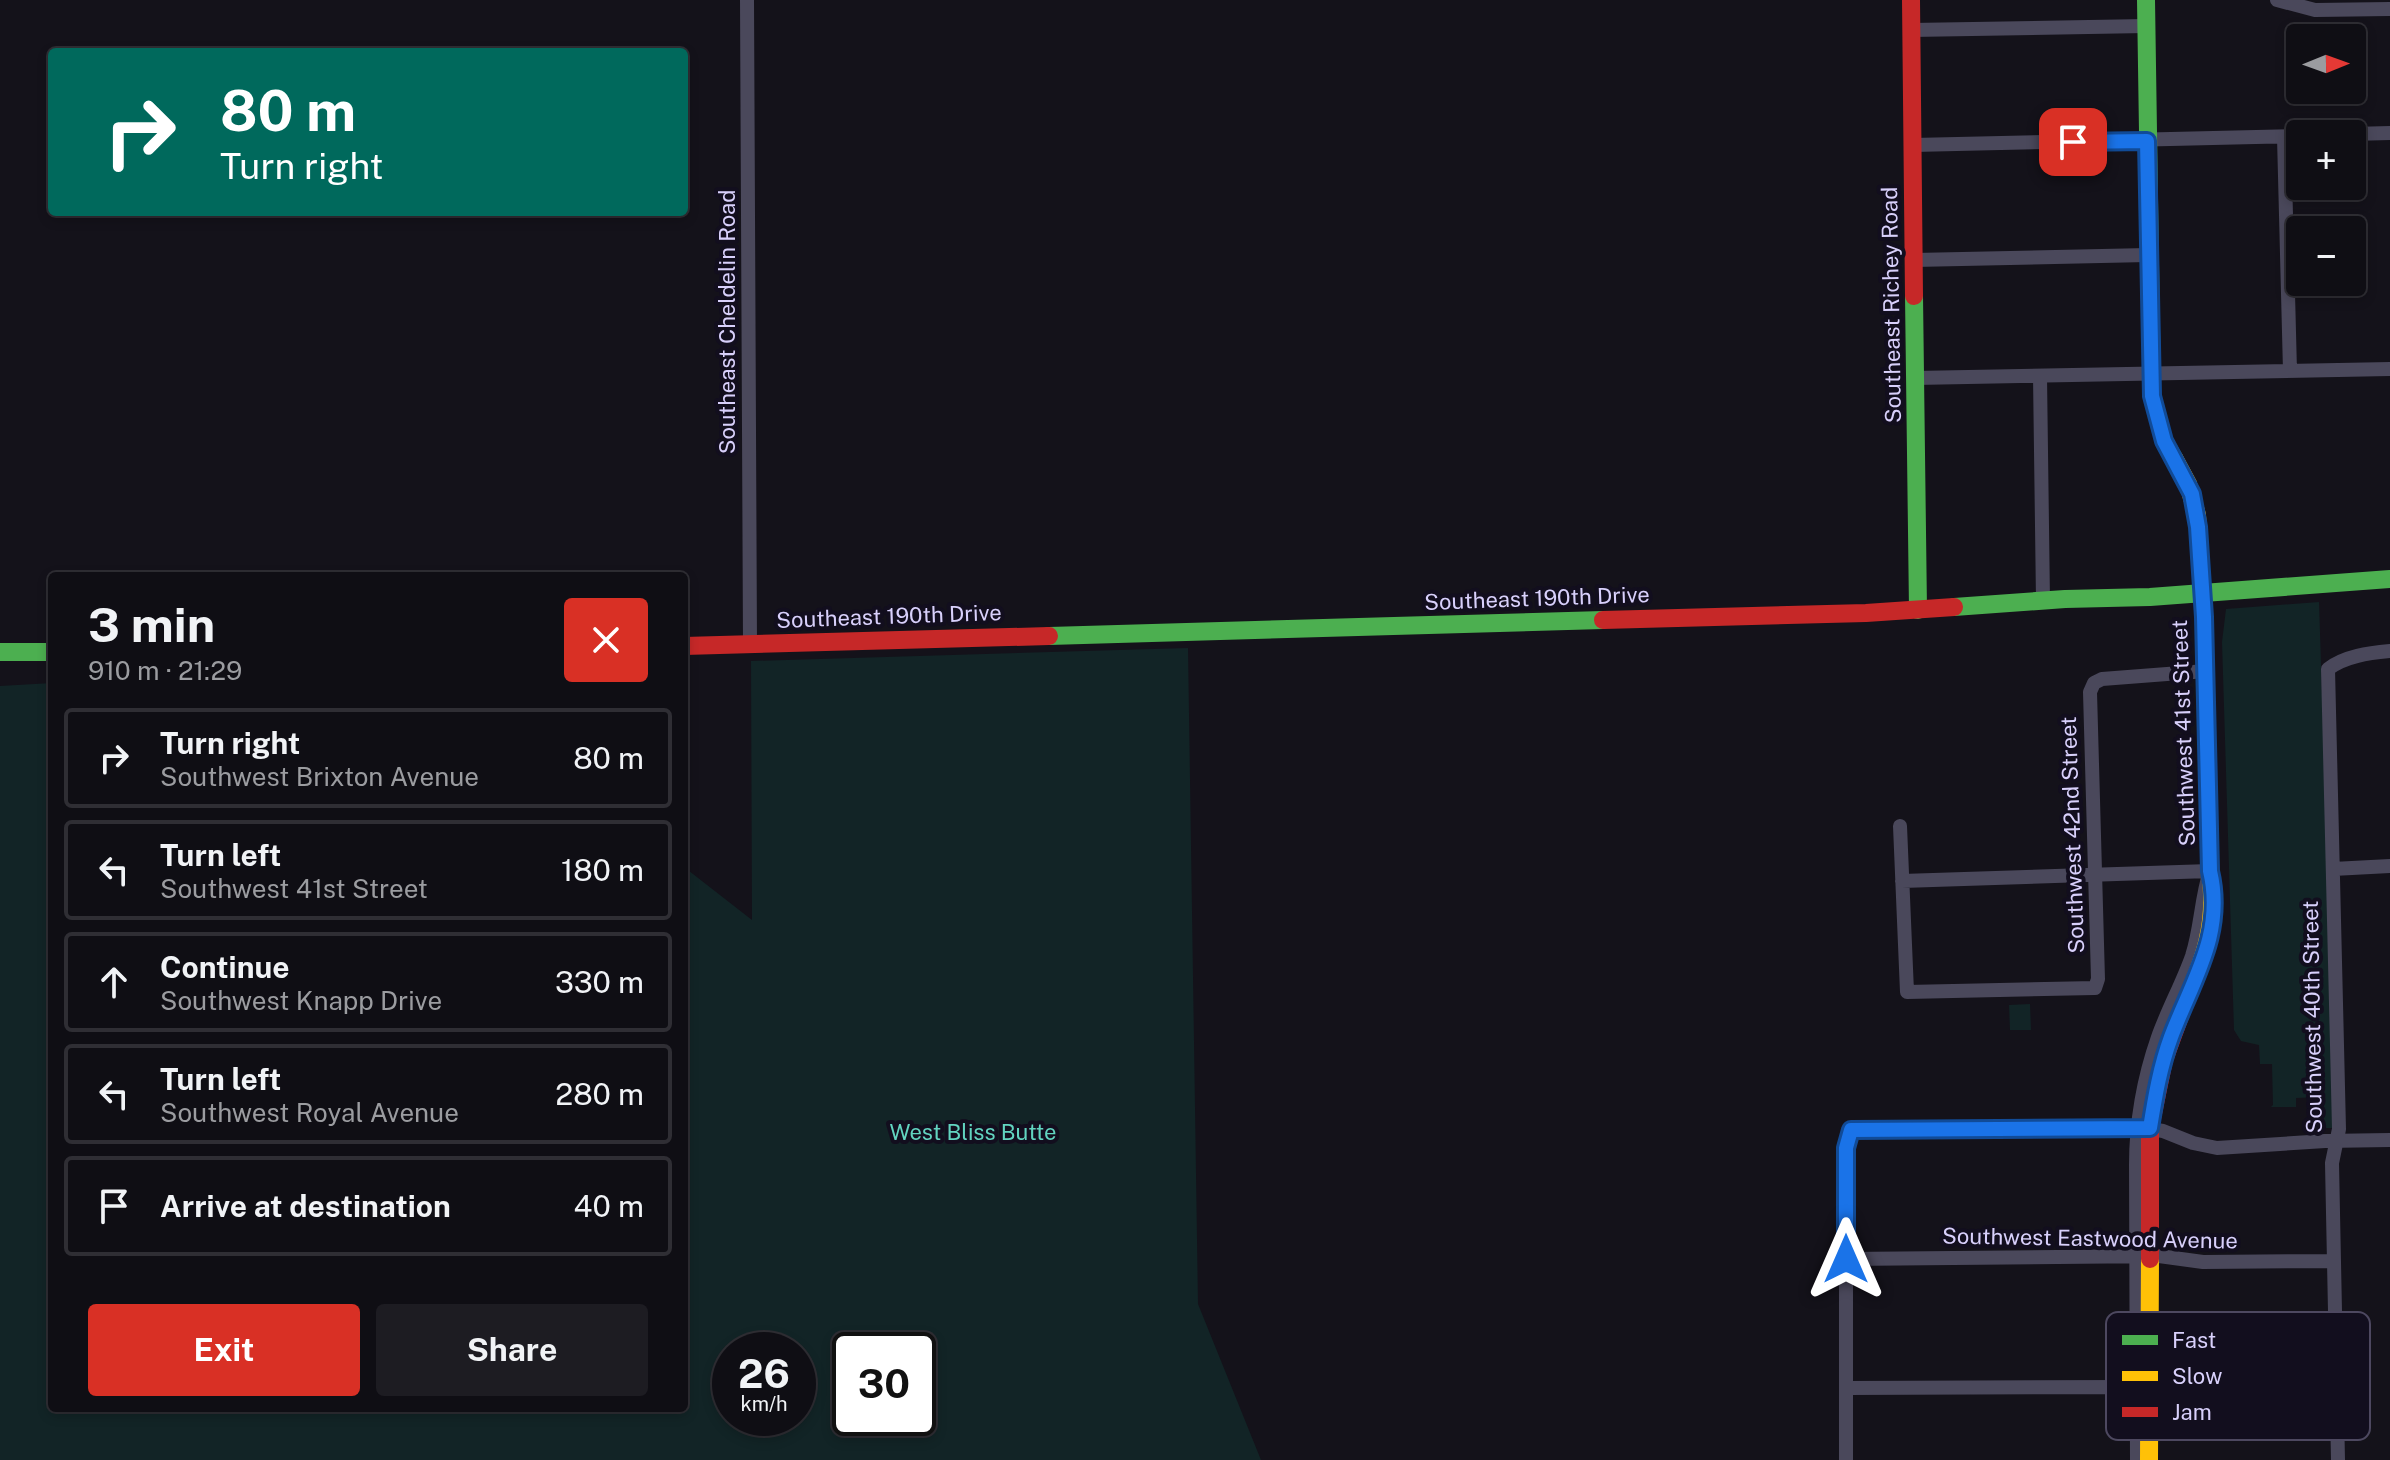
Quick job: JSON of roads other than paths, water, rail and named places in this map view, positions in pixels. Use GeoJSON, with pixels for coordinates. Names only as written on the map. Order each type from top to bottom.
{"type":"FeatureCollection","features":[{"type":"Feature","properties":{"kind":"main road","name":"Southeast Richey Road"},"geometry":{"type":"LineString","coordinates":[[1911,0],[1918,610]]}},
{"type":"Feature","properties":{"kind":"main road","name":"Southwest 41st Street"},"geometry":{"type":"LineString","coordinates":[[2142,1312],[2144,1128],[2170,1040],[2211,935],[2216,895],[2210,871],[2203,593],[2195,505],[2188,484],[2158,425],[2150,374],[2146,0]]}},
{"type":"Feature","properties":{"kind":"main road","name":"Southeast 190th Drive"},"geometry":{"type":"LineString","coordinates":[[688,646],[1918,610],[2390,579]]}},
{"type":"Feature","properties":{"kind":"main road"},"geometry":{"type":"LineString","coordinates":[[0,652],[48,652]]}},
{"type":"Feature","properties":{"kind":"main road","name":"Southwest 41st Street"},"geometry":{"type":"LineString","coordinates":[[2147,1440],[2149,1460]]}},
{"type":"Feature","properties":{"kind":"street","name":"Southeast Cheldelin Road"},"geometry":{"type":"LineString","coordinates":[[747,0],[750,644]]}},
{"type":"Feature","properties":{"kind":"street"},"geometry":{"type":"LineString","coordinates":[[2277,0],[2315,10],[2390,9]]}},
{"type":"Feature","properties":{"kind":"street"},"geometry":{"type":"LineString","coordinates":[[1911,30],[2146,26]]}},
{"type":"Feature","properties":{"kind":"street"},"geometry":{"type":"LineString","coordinates":[[2366,134],[2390,133]]}},
{"type":"Feature","properties":{"kind":"street"},"geometry":{"type":"LineString","coordinates":[[1913,145],[2284,137],[2290,371]]}},
{"type":"Feature","properties":{"kind":"street"},"geometry":{"type":"LineString","coordinates":[[1914,260],[2148,255]]}},
{"type":"Feature","properties":{"kind":"street"},"geometry":{"type":"LineString","coordinates":[[1915,378],[2390,369]]}},
{"type":"Feature","properties":{"kind":"street"},"geometry":{"type":"LineString","coordinates":[[2040,376],[2043,601]]}},
{"type":"Feature","properties":{"kind":"street","name":"Southwest 40th Street"},"geometry":{"type":"LineString","coordinates":[[2334,1312],[2332,1163],[2339,1129],[2328,669],[2335,663],[2365,654],[2390,651]]}},
{"type":"Feature","properties":{"kind":"street","name":"Southwest 42nd Street"},"geometry":{"type":"LineString","coordinates":[[1902,881],[1907,992],[2097,987],[2090,692],[2094,683],[2102,679],[2206,671]]}},
{"type":"Feature","properties":{"kind":"street"},"geometry":{"type":"LineString","coordinates":[[1900,826],[1902,881],[2210,871]]}},
{"type":"Feature","properties":{"kind":"street"},"geometry":{"type":"LineString","coordinates":[[2333,869],[2390,866]]}},
{"type":"Feature","properties":{"kind":"street"},"geometry":{"type":"LineString","coordinates":[[1846,1460],[1846,1148],[1851,1130],[2144,1128],[2217,1148],[2390,1140]]}},
{"type":"Feature","properties":{"kind":"street","name":"Southwest Eastwood Avenue"},"geometry":{"type":"LineString","coordinates":[[1846,1259],[2159,1256],[2203,1262],[2332,1261]]}},
{"type":"Feature","properties":{"kind":"street"},"geometry":{"type":"LineString","coordinates":[[1847,1388],[2106,1389]]}},
{"type":"Feature","properties":{"kind":"street","name":"Southwest 41st Street"},"geometry":{"type":"LineString","coordinates":[[2137,1460],[2139,1440]]}},
{"type":"Feature","properties":{"kind":"street","name":"Southwest 40th Street"},"geometry":{"type":"LineString","coordinates":[[2337,1440],[2338,1460]]}},
{"type":"Feature","properties":{"kind":"park label","name":"West Bliss Butte"},"geometry":{"type":"Point","coordinates":[973,1132]}}]}
